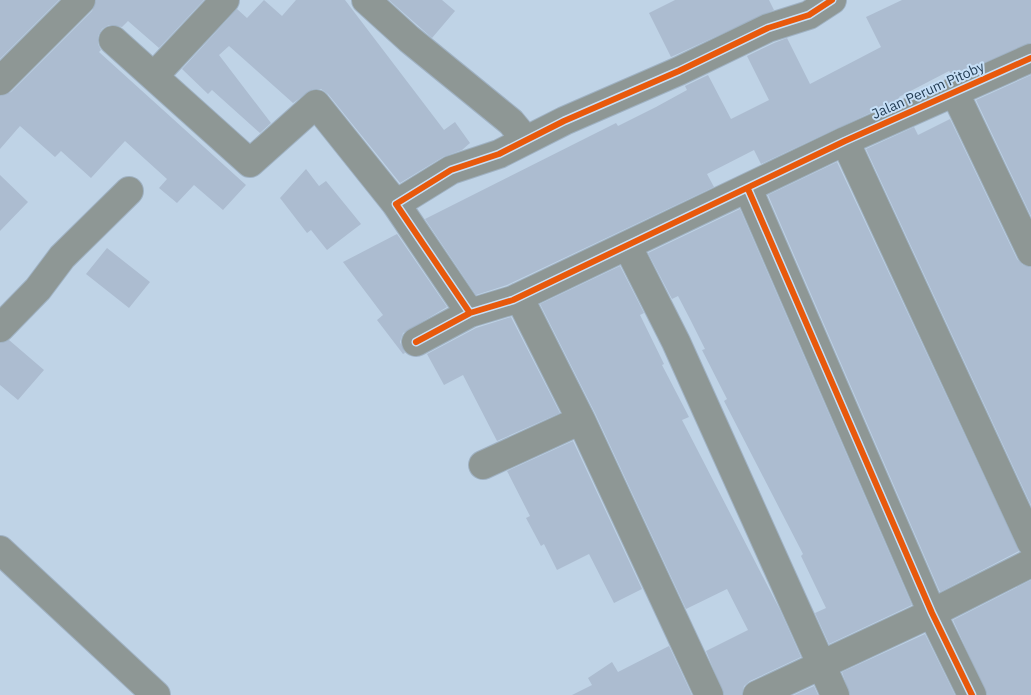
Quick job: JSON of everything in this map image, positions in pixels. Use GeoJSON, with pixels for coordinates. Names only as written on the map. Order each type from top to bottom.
{"type":"FeatureCollection","features":[{"type":"Feature","properties":{"kind":"street"},"geometry":{"type":"LineString","coordinates":[[0,81],[81,0]]}},
{"type":"Feature","properties":{"kind":"street"},"geometry":{"type":"LineString","coordinates":[[154,76],[225,0]]}},
{"type":"Feature","properties":{"kind":"street"},"geometry":{"type":"LineString","coordinates":[[366,0],[511,122],[526,140]]}},
{"type":"Feature","properties":{"kind":"street"},"geometry":{"type":"LineString","coordinates":[[396,204],[451,170],[498,154],[768,28],[809,15],[832,0]]}},
{"type":"Feature","properties":{"kind":"street"},"geometry":{"type":"LineString","coordinates":[[113,40],[250,163],[316,104],[396,204],[470,313]]}},
{"type":"Feature","properties":{"kind":"street","name":"Jalan Perum Pitoby"},"geometry":{"type":"LineString","coordinates":[[416,342],[470,313],[520,297],[954,91],[1031,58]]}},
{"type":"Feature","properties":{"kind":"street"},"geometry":{"type":"LineString","coordinates":[[954,91],[1031,252]]}},
{"type":"Feature","properties":{"kind":"street"},"geometry":{"type":"LineString","coordinates":[[841,144],[1031,542]]}},
{"type":"Feature","properties":{"kind":"street"},"geometry":{"type":"LineString","coordinates":[[748,189],[932,613],[972,695]]}},
{"type":"Feature","properties":{"kind":"street"},"geometry":{"type":"LineString","coordinates":[[0,328],[38,289],[62,257],[129,191]]}},
{"type":"Feature","properties":{"kind":"street"},"geometry":{"type":"LineString","coordinates":[[628,247],[676,342],[835,695]]}},
{"type":"Feature","properties":{"kind":"street"},"geometry":{"type":"LineString","coordinates":[[520,297],[581,420],[709,695]]}},
{"type":"Feature","properties":{"kind":"street"},"geometry":{"type":"LineString","coordinates":[[483,465],[581,420]]}},
{"type":"Feature","properties":{"kind":"street"},"geometry":{"type":"LineString","coordinates":[[0,550],[156,695]]}},
{"type":"Feature","properties":{"kind":"street"},"geometry":{"type":"LineString","coordinates":[[756,695],[932,613],[1031,563]]}},
{"type":"Feature","properties":{"kind":"building"},"geometry":{"type":"Polygon","coordinates":[[[0,0],[59,0],[0,59],[0,0]]]}},
{"type":"Feature","properties":{"kind":"building"},"geometry":{"type":"Polygon","coordinates":[[[96,0],[204,0],[159,48],[128,21],[122,27],[109,25],[102,29],[98,36],[98,44],[101,50],[99,52],[246,185],[223,210],[194,185],[177,203],[159,188],[167,179],[125,141],[91,178],[61,151],[55,157],[20,126],[0,149],[0,96],[11,92],[92,11],[96,0]]]}},
{"type":"Feature","properties":{"kind":"building"},"geometry":{"type":"Polygon","coordinates":[[[264,0],[282,16],[296,0],[345,0],[444,130],[455,122],[470,143],[462,150],[443,157],[400,183],[328,94],[321,89],[313,89],[293,103],[229,46],[219,55],[271,123],[260,133],[212,90],[208,94],[182,69],[237,9],[247,18],[264,0]]]}},
{"type":"Feature","properties":{"kind":"building"},"geometry":{"type":"Polygon","coordinates":[[[389,0],[442,0],[455,11],[432,38],[389,0]]]}},
{"type":"Feature","properties":{"kind":"building"},"geometry":{"type":"Polygon","coordinates":[[[675,0],[769,0],[774,10],[671,57],[649,13],[675,0]]]}},
{"type":"Feature","properties":{"kind":"building"},"geometry":{"type":"Polygon","coordinates":[[[902,0],[1031,0],[1031,43],[953,76],[949,71],[899,97],[900,99],[761,164],[754,150],[707,174],[714,187],[507,285],[476,295],[425,219],[616,123],[618,126],[656,107],[687,90],[685,86],[708,75],[731,119],[769,100],[747,56],[787,38],[810,84],[881,47],[866,17],[902,0]]]}},
{"type":"Feature","properties":{"kind":"building"},"geometry":{"type":"Polygon","coordinates":[[[1031,75],[1031,216],[976,100],[1031,75]]]}},
{"type":"Feature","properties":{"kind":"building"},"geometry":{"type":"Polygon","coordinates":[[[950,119],[1017,259],[1023,265],[1031,267],[1031,505],[866,149],[914,127],[918,135],[950,119]]]}},
{"type":"Feature","properties":{"kind":"building"},"geometry":{"type":"Polygon","coordinates":[[[837,162],[1019,551],[940,592],[768,195],[837,162]]]}},
{"type":"Feature","properties":{"kind":"building"},"geometry":{"type":"Polygon","coordinates":[[[306,169],[319,186],[326,181],[361,224],[327,250],[311,230],[307,233],[280,198],[306,169]]]}},
{"type":"Feature","properties":{"kind":"building"},"geometry":{"type":"Polygon","coordinates":[[[0,175],[28,202],[0,231],[0,175]]]}},
{"type":"Feature","properties":{"kind":"building"},"geometry":{"type":"Polygon","coordinates":[[[740,209],[912,605],[829,644],[815,613],[826,608],[801,556],[803,554],[724,401],[727,399],[702,350],[705,349],[691,321],[678,296],[672,299],[648,253],[740,209]]]}},
{"type":"Feature","properties":{"kind":"building"},"geometry":{"type":"Polygon","coordinates":[[[397,234],[447,307],[403,333],[400,342],[405,353],[403,354],[377,320],[383,315],[343,262],[397,234]]]}},
{"type":"Feature","properties":{"kind":"building"},"geometry":{"type":"Polygon","coordinates":[[[107,248],[150,282],[129,308],[86,274],[107,248]]]}},
{"type":"Feature","properties":{"kind":"building"},"geometry":{"type":"Polygon","coordinates":[[[620,266],[644,313],[640,315],[664,364],[662,365],[689,417],[682,420],[780,610],[801,657],[750,681],[744,686],[742,695],[724,695],[706,651],[748,630],[727,589],[686,609],[595,413],[540,304],[620,266]]]}},
{"type":"Feature","properties":{"kind":"building"},"geometry":{"type":"Polygon","coordinates":[[[511,317],[560,413],[497,441],[463,375],[444,385],[427,354],[476,328],[511,317]]]}},
{"type":"Feature","properties":{"kind":"building"},"geometry":{"type":"Polygon","coordinates":[[[9,340],[44,370],[18,400],[0,385],[0,343],[9,340]]]}},
{"type":"Feature","properties":{"kind":"building"},"geometry":{"type":"Polygon","coordinates":[[[573,441],[642,589],[614,603],[589,554],[557,570],[544,544],[541,546],[526,518],[530,516],[507,471],[573,441]]]}},
{"type":"Feature","properties":{"kind":"building"},"geometry":{"type":"Polygon","coordinates":[[[1031,580],[1031,695],[987,695],[953,620],[1031,580]]]}},
{"type":"Feature","properties":{"kind":"building"},"geometry":{"type":"Polygon","coordinates":[[[925,634],[955,695],[850,695],[842,672],[925,634]]]}},
{"type":"Feature","properties":{"kind":"building"},"geometry":{"type":"Polygon","coordinates":[[[669,646],[692,695],[572,695],[592,685],[588,678],[612,662],[618,672],[669,646]]]}},
{"type":"Feature","properties":{"kind":"building"},"geometry":{"type":"Polygon","coordinates":[[[814,686],[818,695],[794,695],[814,686]]]}},
{"type":"Feature","properties":{"kind":"cycle path"},"geometry":{"type":"LineString","coordinates":[[470,313],[396,204],[451,170],[499,154],[564,121],[679,71],[768,28],[809,15],[832,0]]}},
{"type":"Feature","properties":{"kind":"cycle path"},"geometry":{"type":"LineString","coordinates":[[416,342],[470,313],[513,300],[845,141],[1031,58]]}},
{"type":"Feature","properties":{"kind":"cycle path"},"geometry":{"type":"LineString","coordinates":[[748,189],[932,613],[972,695]]}}]}
